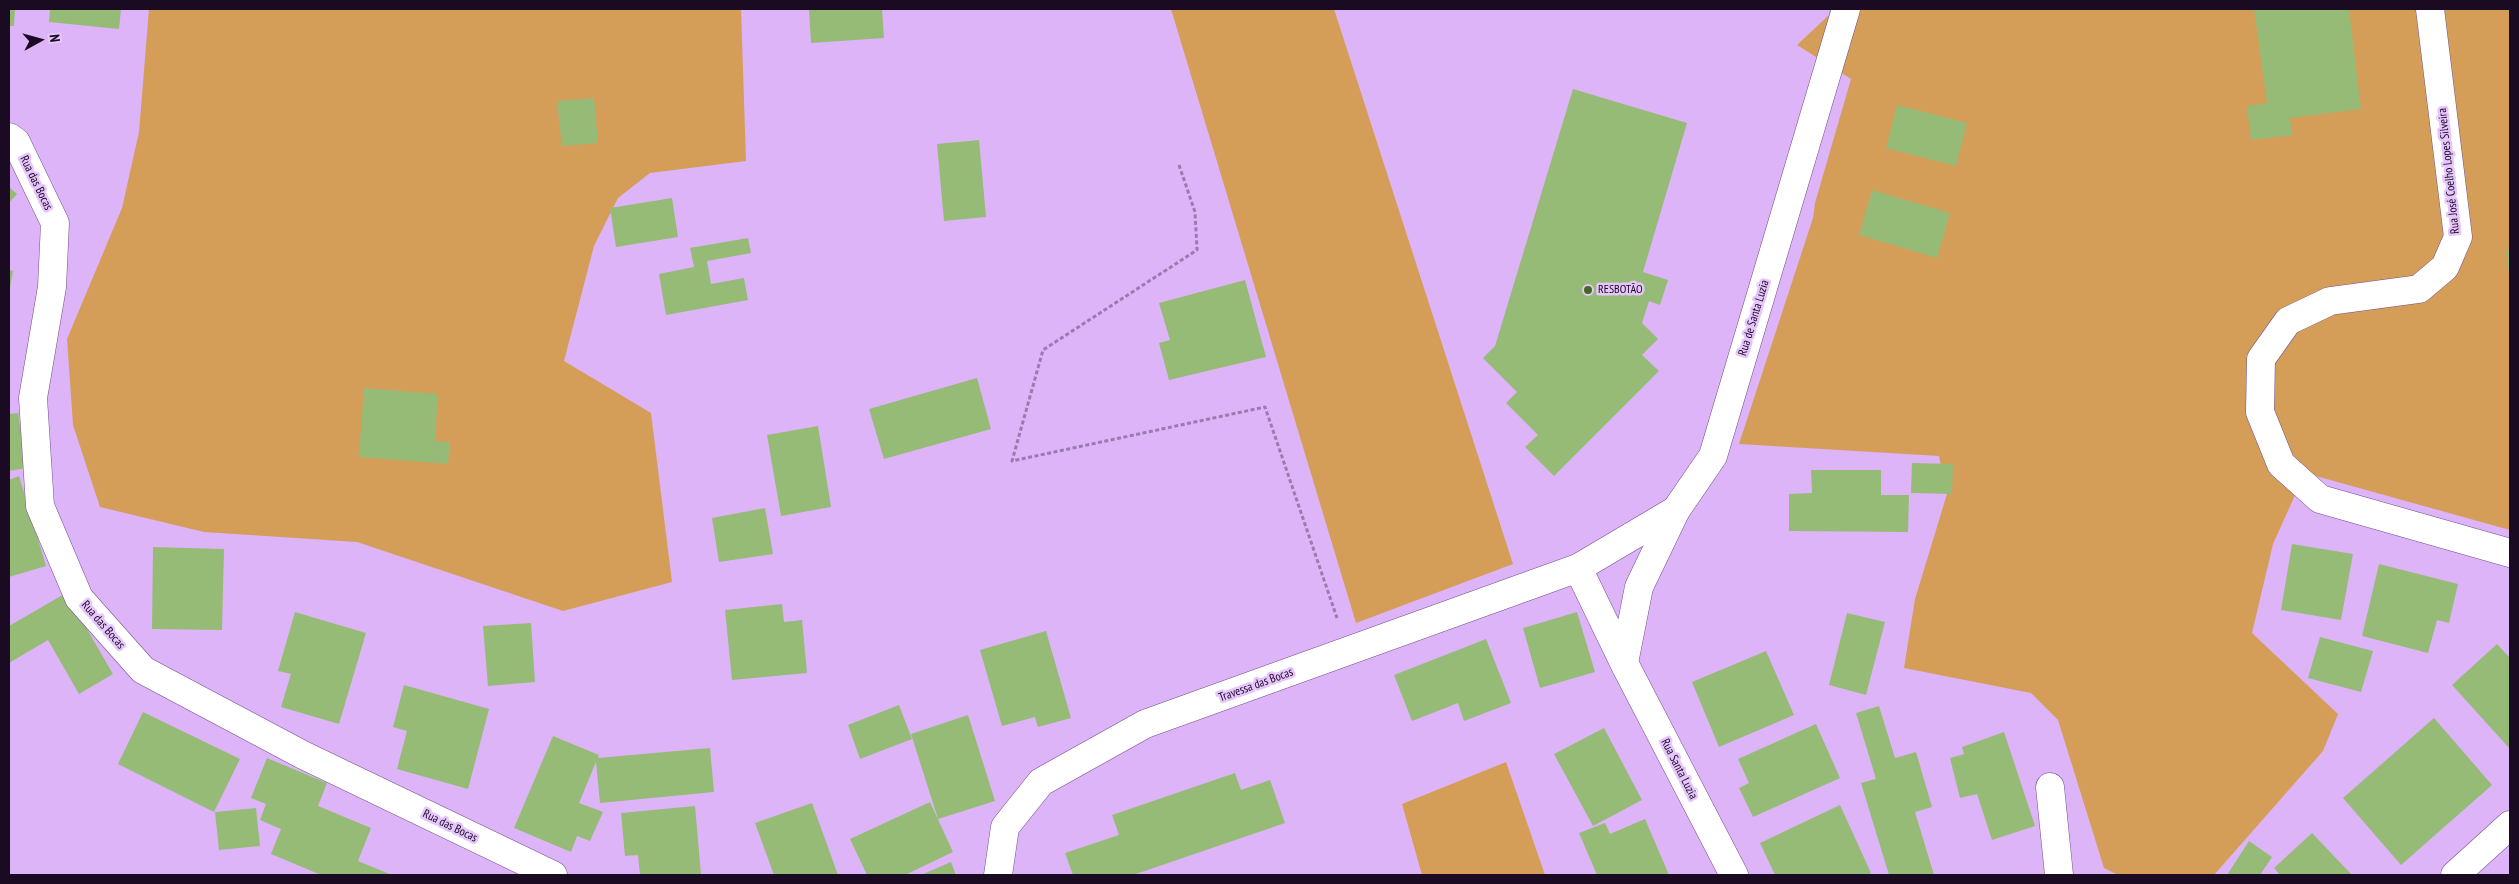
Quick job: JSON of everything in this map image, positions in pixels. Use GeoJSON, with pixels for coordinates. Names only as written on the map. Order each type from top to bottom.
{"type":"FeatureCollection","features":[{"type":"Feature","properties":{"kind":"street","name":"Rua de Santa Luzia"},"geometry":{"type":"LineString","coordinates":[[1578,568],[1676,510],[1712,456],[1846,9]]}},
{"type":"Feature","properties":{"kind":"street","name":"Rua José Coelho Lopes Silveira"},"geometry":{"type":"LineString","coordinates":[[2430,9],[2458,236],[2444,267],[2419,288],[2330,301],[2288,322],[2261,359],[2260,412],[2281,464],[2320,499],[2510,553]]}},
{"type":"Feature","properties":{"kind":"street","name":"Rua das Bocas"},"geometry":{"type":"LineString","coordinates":[[9,137],[16,142],[55,222],[52,286],[33,398],[40,506],[79,598],[143,670],[303,755],[553,875]]}},
{"type":"Feature","properties":{"kind":"street"},"geometry":{"type":"LineString","coordinates":[[1624,663],[1639,587],[1676,510]]}},
{"type":"Feature","properties":{"kind":"street","name":"Travessa das Bocas"},"geometry":{"type":"LineString","coordinates":[[998,875],[1006,827],[1041,782],[1145,724],[1578,568]]}},
{"type":"Feature","properties":{"kind":"street","name":"Rua Santa Luzia"},"geometry":{"type":"LineString","coordinates":[[1578,568],[1624,663],[1734,875]]}},
{"type":"Feature","properties":{"kind":"street"},"geometry":{"type":"LineString","coordinates":[[2050,788],[2059,875]]}},
{"type":"Feature","properties":{"kind":"street"},"geometry":{"type":"LineString","coordinates":[[2455,875],[2510,825]]}},
{"type":"Feature","properties":{"kind":"path"},"geometry":{"type":"LineString","coordinates":[[1179,164],[1195,212],[1197,250],[1043,350],[1012,461],[1265,407],[1349,652]]}},
{"type":"Feature","properties":{"kind":"shaded area"},"geometry":{"type":"Polygon","coordinates":[[[149,9],[741,9],[746,161],[650,173],[618,198],[594,246],[564,361],[651,413],[672,582],[563,611],[357,542],[204,532],[100,507],[73,425],[67,339],[122,208],[139,132],[149,9]]]}},
{"type":"Feature","properties":{"kind":"shaded area"},"geometry":{"type":"Polygon","coordinates":[[[1171,9],[1334,9],[1513,564],[1356,623],[1171,9]]]}},
{"type":"Feature","properties":{"kind":"shaded area"},"geometry":{"type":"Polygon","coordinates":[[[1830,9],[2510,9],[2510,530],[2305,473],[2273,544],[2252,633],[2338,714],[2323,751],[2214,875],[2118,875],[2104,868],[2058,720],[2031,693],[1904,668],[1915,599],[1947,494],[1939,456],[1739,444],[1813,218],[1815,203],[1851,79],[1797,45],[1829,15],[1830,9]]]}},
{"type":"Feature","properties":{"kind":"shaded area"},"geometry":{"type":"Polygon","coordinates":[[[1506,762],[1545,875],[1422,875],[1402,804],[1506,762]]]}},
{"type":"Feature","properties":{"kind":"building"},"geometry":{"type":"Polygon","coordinates":[[[9,9],[15,9],[14,26],[9,26],[9,9]]]}},
{"type":"Feature","properties":{"kind":"building"},"geometry":{"type":"Polygon","coordinates":[[[50,9],[121,9],[119,29],[49,22],[50,9]]]}},
{"type":"Feature","properties":{"kind":"building"},"geometry":{"type":"Polygon","coordinates":[[[809,9],[882,9],[884,38],[811,43],[809,9]]]}},
{"type":"Feature","properties":{"kind":"building"},"geometry":{"type":"Polygon","coordinates":[[[2254,9],[2349,9],[2361,109],[2290,118],[2292,135],[2251,140],[2247,106],[2267,103],[2254,9]]]}},
{"type":"Feature","properties":{"kind":"building","name":"RESBOTÃO"},"geometry":{"type":"Polygon","coordinates":[[[1573,89],[1687,123],[1643,272],[1668,280],[1660,305],[1649,301],[1642,323],[1658,339],[1642,355],[1659,371],[1554,476],[1525,447],[1538,435],[1506,403],[1517,392],[1483,358],[1495,346],[1573,89]]]}},
{"type":"Feature","properties":{"kind":"building"},"geometry":{"type":"Polygon","coordinates":[[[594,98],[598,143],[562,146],[557,101],[594,98]]]}},
{"type":"Feature","properties":{"kind":"building"},"geometry":{"type":"Polygon","coordinates":[[[1897,105],[1967,123],[1956,166],[1886,148],[1897,105]]]}},
{"type":"Feature","properties":{"kind":"building"},"geometry":{"type":"Polygon","coordinates":[[[979,140],[986,217],[944,221],[937,144],[979,140]]]}},
{"type":"Feature","properties":{"kind":"building"},"geometry":{"type":"Polygon","coordinates":[[[9,187],[17,194],[9,203],[9,187]]]}},
{"type":"Feature","properties":{"kind":"building"},"geometry":{"type":"Polygon","coordinates":[[[1872,190],[1950,213],[1937,258],[1859,235],[1872,190]]]}},
{"type":"Feature","properties":{"kind":"building"},"geometry":{"type":"Polygon","coordinates":[[[672,198],[678,237],[616,247],[610,208],[672,198]]]}},
{"type":"Feature","properties":{"kind":"building"},"geometry":{"type":"Polygon","coordinates":[[[748,238],[751,253],[707,261],[711,284],[744,278],[748,300],[666,315],[659,274],[694,267],[690,248],[748,238]]]}},
{"type":"Feature","properties":{"kind":"building"},"geometry":{"type":"Polygon","coordinates":[[[2510,250],[2510,273],[2509,273],[2506,251],[2510,250]]]}},
{"type":"Feature","properties":{"kind":"building"},"geometry":{"type":"Polygon","coordinates":[[[9,270],[13,271],[10,288],[9,288],[9,270]]]}},
{"type":"Feature","properties":{"kind":"building"},"geometry":{"type":"Polygon","coordinates":[[[1245,280],[1266,357],[1169,380],[1159,343],[1170,340],[1159,303],[1245,280]]]}},
{"type":"Feature","properties":{"kind":"building"},"geometry":{"type":"Polygon","coordinates":[[[977,378],[991,429],[884,459],[869,409],[977,378]]]}},
{"type":"Feature","properties":{"kind":"building"},"geometry":{"type":"Polygon","coordinates":[[[364,388],[438,394],[435,441],[450,442],[448,464],[359,457],[364,388]]]}},
{"type":"Feature","properties":{"kind":"building"},"geometry":{"type":"Polygon","coordinates":[[[18,413],[27,468],[9,471],[9,414],[18,413]]]}},
{"type":"Feature","properties":{"kind":"building"},"geometry":{"type":"Polygon","coordinates":[[[818,426],[831,507],[781,516],[767,435],[818,426]]]}},
{"type":"Feature","properties":{"kind":"building"},"geometry":{"type":"Polygon","coordinates":[[[1912,463],[1953,464],[1952,494],[1911,493],[1912,463]]]}},
{"type":"Feature","properties":{"kind":"building"},"geometry":{"type":"Polygon","coordinates":[[[1811,470],[1881,470],[1881,495],[1909,495],[1908,532],[1789,531],[1789,494],[1812,493],[1811,470]]]}},
{"type":"Feature","properties":{"kind":"building"},"geometry":{"type":"Polygon","coordinates":[[[19,476],[46,566],[9,577],[9,480],[19,476]]]}},
{"type":"Feature","properties":{"kind":"building"},"geometry":{"type":"Polygon","coordinates":[[[765,508],[773,554],[719,562],[712,518],[765,508]]]}},
{"type":"Feature","properties":{"kind":"building"},"geometry":{"type":"Polygon","coordinates":[[[2292,544],[2353,554],[2341,620],[2281,610],[2292,544]]]}},
{"type":"Feature","properties":{"kind":"building"},"geometry":{"type":"Polygon","coordinates":[[[153,547],[224,549],[222,630],[152,629],[153,547]]]}},
{"type":"Feature","properties":{"kind":"building"},"geometry":{"type":"Polygon","coordinates":[[[2379,564],[2458,584],[2449,623],[2437,620],[2428,653],[2362,636],[2379,564]]]}},
{"type":"Feature","properties":{"kind":"building"},"geometry":{"type":"Polygon","coordinates":[[[66,593],[113,674],[79,694],[48,640],[9,663],[9,626],[66,593]]]}},
{"type":"Feature","properties":{"kind":"building"},"geometry":{"type":"Polygon","coordinates":[[[782,604],[784,622],[802,620],[807,673],[732,680],[725,610],[782,604]]]}},
{"type":"Feature","properties":{"kind":"building"},"geometry":{"type":"Polygon","coordinates":[[[295,612],[366,633],[339,724],[281,707],[291,674],[278,671],[295,612]]]}},
{"type":"Feature","properties":{"kind":"building"},"geometry":{"type":"Polygon","coordinates":[[[1577,612],[1595,672],[1540,688],[1523,628],[1577,612]]]}},
{"type":"Feature","properties":{"kind":"building"},"geometry":{"type":"Polygon","coordinates":[[[1847,613],[1885,622],[1866,695],[1829,685],[1847,613]]]}},
{"type":"Feature","properties":{"kind":"building"},"geometry":{"type":"Polygon","coordinates":[[[531,623],[535,682],[488,686],[483,626],[531,623]]]}},
{"type":"Feature","properties":{"kind":"building"},"geometry":{"type":"Polygon","coordinates":[[[1046,631],[1071,718],[1038,727],[1035,717],[1002,726],[980,650],[1046,631]]]}},
{"type":"Feature","properties":{"kind":"building"},"geometry":{"type":"Polygon","coordinates":[[[2320,637],[2373,651],[2361,692],[2308,678],[2320,637]]]}},
{"type":"Feature","properties":{"kind":"building"},"geometry":{"type":"Polygon","coordinates":[[[1486,639],[1511,703],[1464,721],[1458,703],[1412,721],[1394,675],[1486,639]]]}},
{"type":"Feature","properties":{"kind":"building"},"geometry":{"type":"Polygon","coordinates":[[[2497,644],[2510,658],[2510,749],[2452,685],[2497,644]]]}},
{"type":"Feature","properties":{"kind":"building"},"geometry":{"type":"Polygon","coordinates":[[[1766,651],[1794,715],[1719,747],[1692,682],[1766,651]]]}},
{"type":"Feature","properties":{"kind":"building"},"geometry":{"type":"Polygon","coordinates":[[[404,685],[489,709],[468,789],[397,769],[407,731],[393,727],[404,685]]]}},
{"type":"Feature","properties":{"kind":"building"},"geometry":{"type":"Polygon","coordinates":[[[899,705],[912,739],[860,759],[848,725],[899,705]]]}},
{"type":"Feature","properties":{"kind":"building"},"geometry":{"type":"Polygon","coordinates":[[[1879,706],[1895,758],[1916,752],[1932,807],[1915,812],[1934,875],[1889,875],[1861,783],[1876,779],[1856,713],[1879,706]]]}},
{"type":"Feature","properties":{"kind":"building"},"geometry":{"type":"Polygon","coordinates":[[[143,712],[240,759],[214,812],[118,764],[143,712]]]}},
{"type":"Feature","properties":{"kind":"building"},"geometry":{"type":"Polygon","coordinates":[[[968,715],[995,801],[938,819],[911,734],[968,715]]]}},
{"type":"Feature","properties":{"kind":"building"},"geometry":{"type":"Polygon","coordinates":[[[2434,718],[2492,785],[2401,865],[2343,798],[2434,718]]]}},
{"type":"Feature","properties":{"kind":"building"},"geometry":{"type":"Polygon","coordinates":[[[1816,724],[1840,778],[1753,817],[1739,788],[1749,783],[1738,759],[1816,724]]]}},
{"type":"Feature","properties":{"kind":"building"},"geometry":{"type":"Polygon","coordinates":[[[1604,728],[1642,800],[1593,826],[1554,754],[1604,728]]]}},
{"type":"Feature","properties":{"kind":"building"},"geometry":{"type":"Polygon","coordinates":[[[2004,732],[2035,826],[1992,840],[1977,794],[1960,798],[1950,758],[1964,754],[1962,747],[2004,732]]]}},
{"type":"Feature","properties":{"kind":"building"},"geometry":{"type":"Polygon","coordinates":[[[553,736],[599,755],[598,758],[710,748],[714,792],[600,803],[596,762],[579,803],[603,812],[590,841],[577,836],[571,852],[514,828],[553,736]]]}},
{"type":"Feature","properties":{"kind":"building"},"geometry":{"type":"Polygon","coordinates":[[[267,758],[327,783],[318,806],[371,828],[358,861],[392,875],[321,875],[271,854],[281,829],[260,820],[266,804],[251,798],[267,758]]]}},
{"type":"Feature","properties":{"kind":"building"},"geometry":{"type":"Polygon","coordinates":[[[1235,773],[1241,790],[1270,780],[1285,823],[1133,875],[1073,875],[1065,853],[1119,835],[1112,815],[1235,773]]]}},
{"type":"Feature","properties":{"kind":"building"},"geometry":{"type":"Polygon","coordinates":[[[930,802],[953,852],[905,875],[867,875],[850,839],[930,802]]]}},
{"type":"Feature","properties":{"kind":"building"},"geometry":{"type":"Polygon","coordinates":[[[812,803],[838,875],[774,875],[755,823],[812,803]]]}},
{"type":"Feature","properties":{"kind":"building"},"geometry":{"type":"Polygon","coordinates":[[[1840,805],[1871,873],[1867,875],[1775,875],[1760,843],[1840,805]]]}},
{"type":"Feature","properties":{"kind":"building"},"geometry":{"type":"Polygon","coordinates":[[[695,806],[701,875],[640,875],[638,855],[625,856],[621,813],[695,806]]]}},
{"type":"Feature","properties":{"kind":"building"},"geometry":{"type":"Polygon","coordinates":[[[256,808],[260,846],[219,850],[215,812],[256,808]]]}},
{"type":"Feature","properties":{"kind":"building"},"geometry":{"type":"Polygon","coordinates":[[[1645,819],[1669,875],[1597,875],[1579,833],[1605,823],[1610,834],[1645,819]]]}},
{"type":"Feature","properties":{"kind":"building"},"geometry":{"type":"Polygon","coordinates":[[[2312,833],[2352,875],[2280,875],[2274,868],[2312,833]]]}},
{"type":"Feature","properties":{"kind":"building"},"geometry":{"type":"Polygon","coordinates":[[[2249,841],[2272,857],[2260,875],[2227,875],[2249,841]]]}},
{"type":"Feature","properties":{"kind":"building"},"geometry":{"type":"Polygon","coordinates":[[[951,862],[956,875],[921,875],[951,862]]]}},
{"type":"Feature","properties":{"kind":"place","name":"RESBOTÃO"},"geometry":{"type":"Point","coordinates":[1588,290]}}]}
